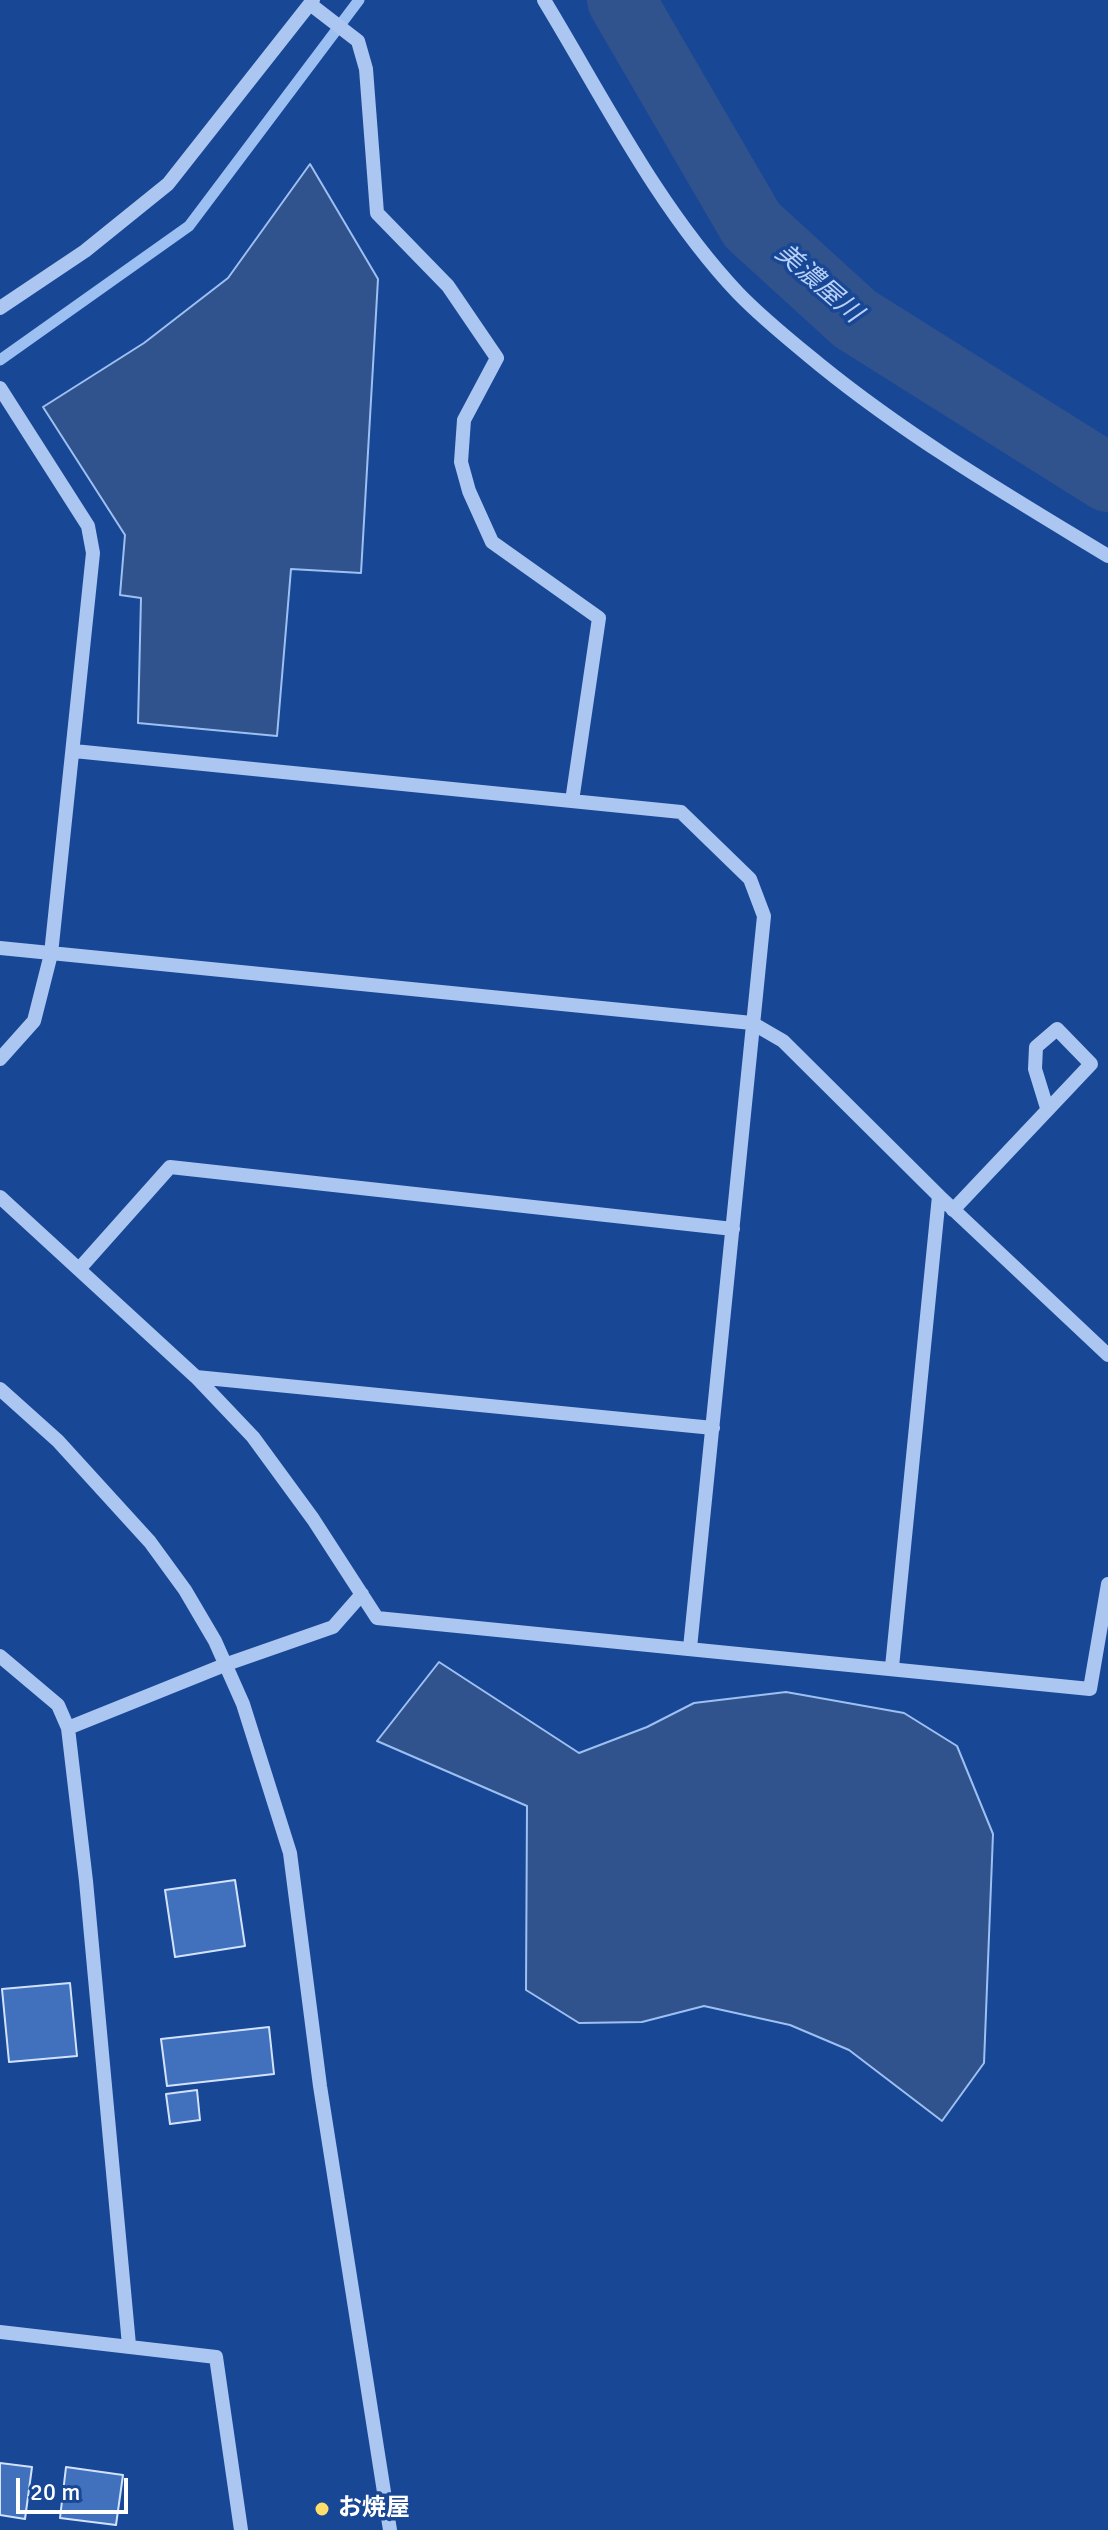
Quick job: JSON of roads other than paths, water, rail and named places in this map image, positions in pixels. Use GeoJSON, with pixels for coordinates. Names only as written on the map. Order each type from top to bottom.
{"type":"FeatureCollection","features":[{"type":"Feature","properties":{"kind":"street"},"geometry":{"type":"LineString","coordinates":[[544,0],[655,186],[696,243],[737,292],[803,351],[895,422],[965,469],[1108,556]]}},
{"type":"Feature","properties":{"kind":"street"},"geometry":{"type":"LineString","coordinates":[[0,308],[85,251],[168,184],[315,6],[358,41],[366,69],[377,213],[448,286],[497,358],[464,420],[460,442],[461,462],[478,513],[492,542],[599,618],[572,801]]}},
{"type":"Feature","properties":{"kind":"street"},"geometry":{"type":"LineString","coordinates":[[0,389],[88,526],[93,553],[51,954],[34,1021],[0,1059]]}},
{"type":"Feature","properties":{"kind":"street"},"geometry":{"type":"LineString","coordinates":[[74,751],[681,812],[750,879],[764,916],[690,1648]]}},
{"type":"Feature","properties":{"kind":"street"},"geometry":{"type":"LineString","coordinates":[[0,948],[752,1023],[783,1041],[953,1210],[1108,1355]]}},
{"type":"Feature","properties":{"kind":"street"},"geometry":{"type":"LineString","coordinates":[[953,1210],[1091,1064],[1057,1029],[1036,1047],[1035,1069],[1047,1108]]}},
{"type":"Feature","properties":{"kind":"street"},"geometry":{"type":"LineString","coordinates":[[80,1268],[170,1167],[733,1229]]}},
{"type":"Feature","properties":{"kind":"street"},"geometry":{"type":"LineString","coordinates":[[892,1667],[939,1196]]}},
{"type":"Feature","properties":{"kind":"street"},"geometry":{"type":"LineString","coordinates":[[0,1197],[196,1377],[253,1437],[313,1519],[377,1618],[1090,1689],[1108,1584]]}},
{"type":"Feature","properties":{"kind":"street"},"geometry":{"type":"LineString","coordinates":[[196,1377],[713,1428]]}},
{"type":"Feature","properties":{"kind":"street"},"geometry":{"type":"LineString","coordinates":[[0,1389],[58,1441],[150,1542],[185,1590],[227,1664],[243,1704],[290,1853],[320,2086],[390,2530]]}},
{"type":"Feature","properties":{"kind":"street"},"geometry":{"type":"LineString","coordinates":[[68,1728],[227,1664],[333,1627],[362,1594]]}},
{"type":"Feature","properties":{"kind":"street"},"geometry":{"type":"LineString","coordinates":[[0,1656],[58,1705],[68,1728],[86,1881],[129,2345]]}},
{"type":"Feature","properties":{"kind":"street"},"geometry":{"type":"LineString","coordinates":[[0,2332],[216,2357],[241,2530]]}},
{"type":"Feature","properties":{"kind":"water"},"geometry":{"type":"Polygon","coordinates":[[[310,164],[378,279],[361,573],[291,569],[277,736],[138,723],[141,598],[120,595],[125,535],[43,407],[144,343],[228,278],[310,164]]]}},
{"type":"Feature","properties":{"kind":"water"},"geometry":{"type":"Polygon","coordinates":[[[439,1662],[579,1753],[647,1727],[694,1703],[786,1692],[904,1713],[957,1746],[993,1834],[984,2063],[942,2121],[849,2050],[790,2025],[704,2006],[642,2022],[579,2023],[526,1990],[527,1806],[377,1741],[439,1662]]]}},
{"type":"Feature","properties":{"kind":"waterway"},"geometry":{"type":"LineString","coordinates":[[0,360],[189,226],[359,0]]}},
{"type":"Feature","properties":{"kind":"waterway","name":"美濃屋川"},"geometry":{"type":"LineString","coordinates":[[621,0],[752,225],[855,319],[1108,478]]}},
{"type":"Feature","properties":{"kind":"place","name":"お焼屋"},"geometry":{"type":"Point","coordinates":[322,2509]}}]}
